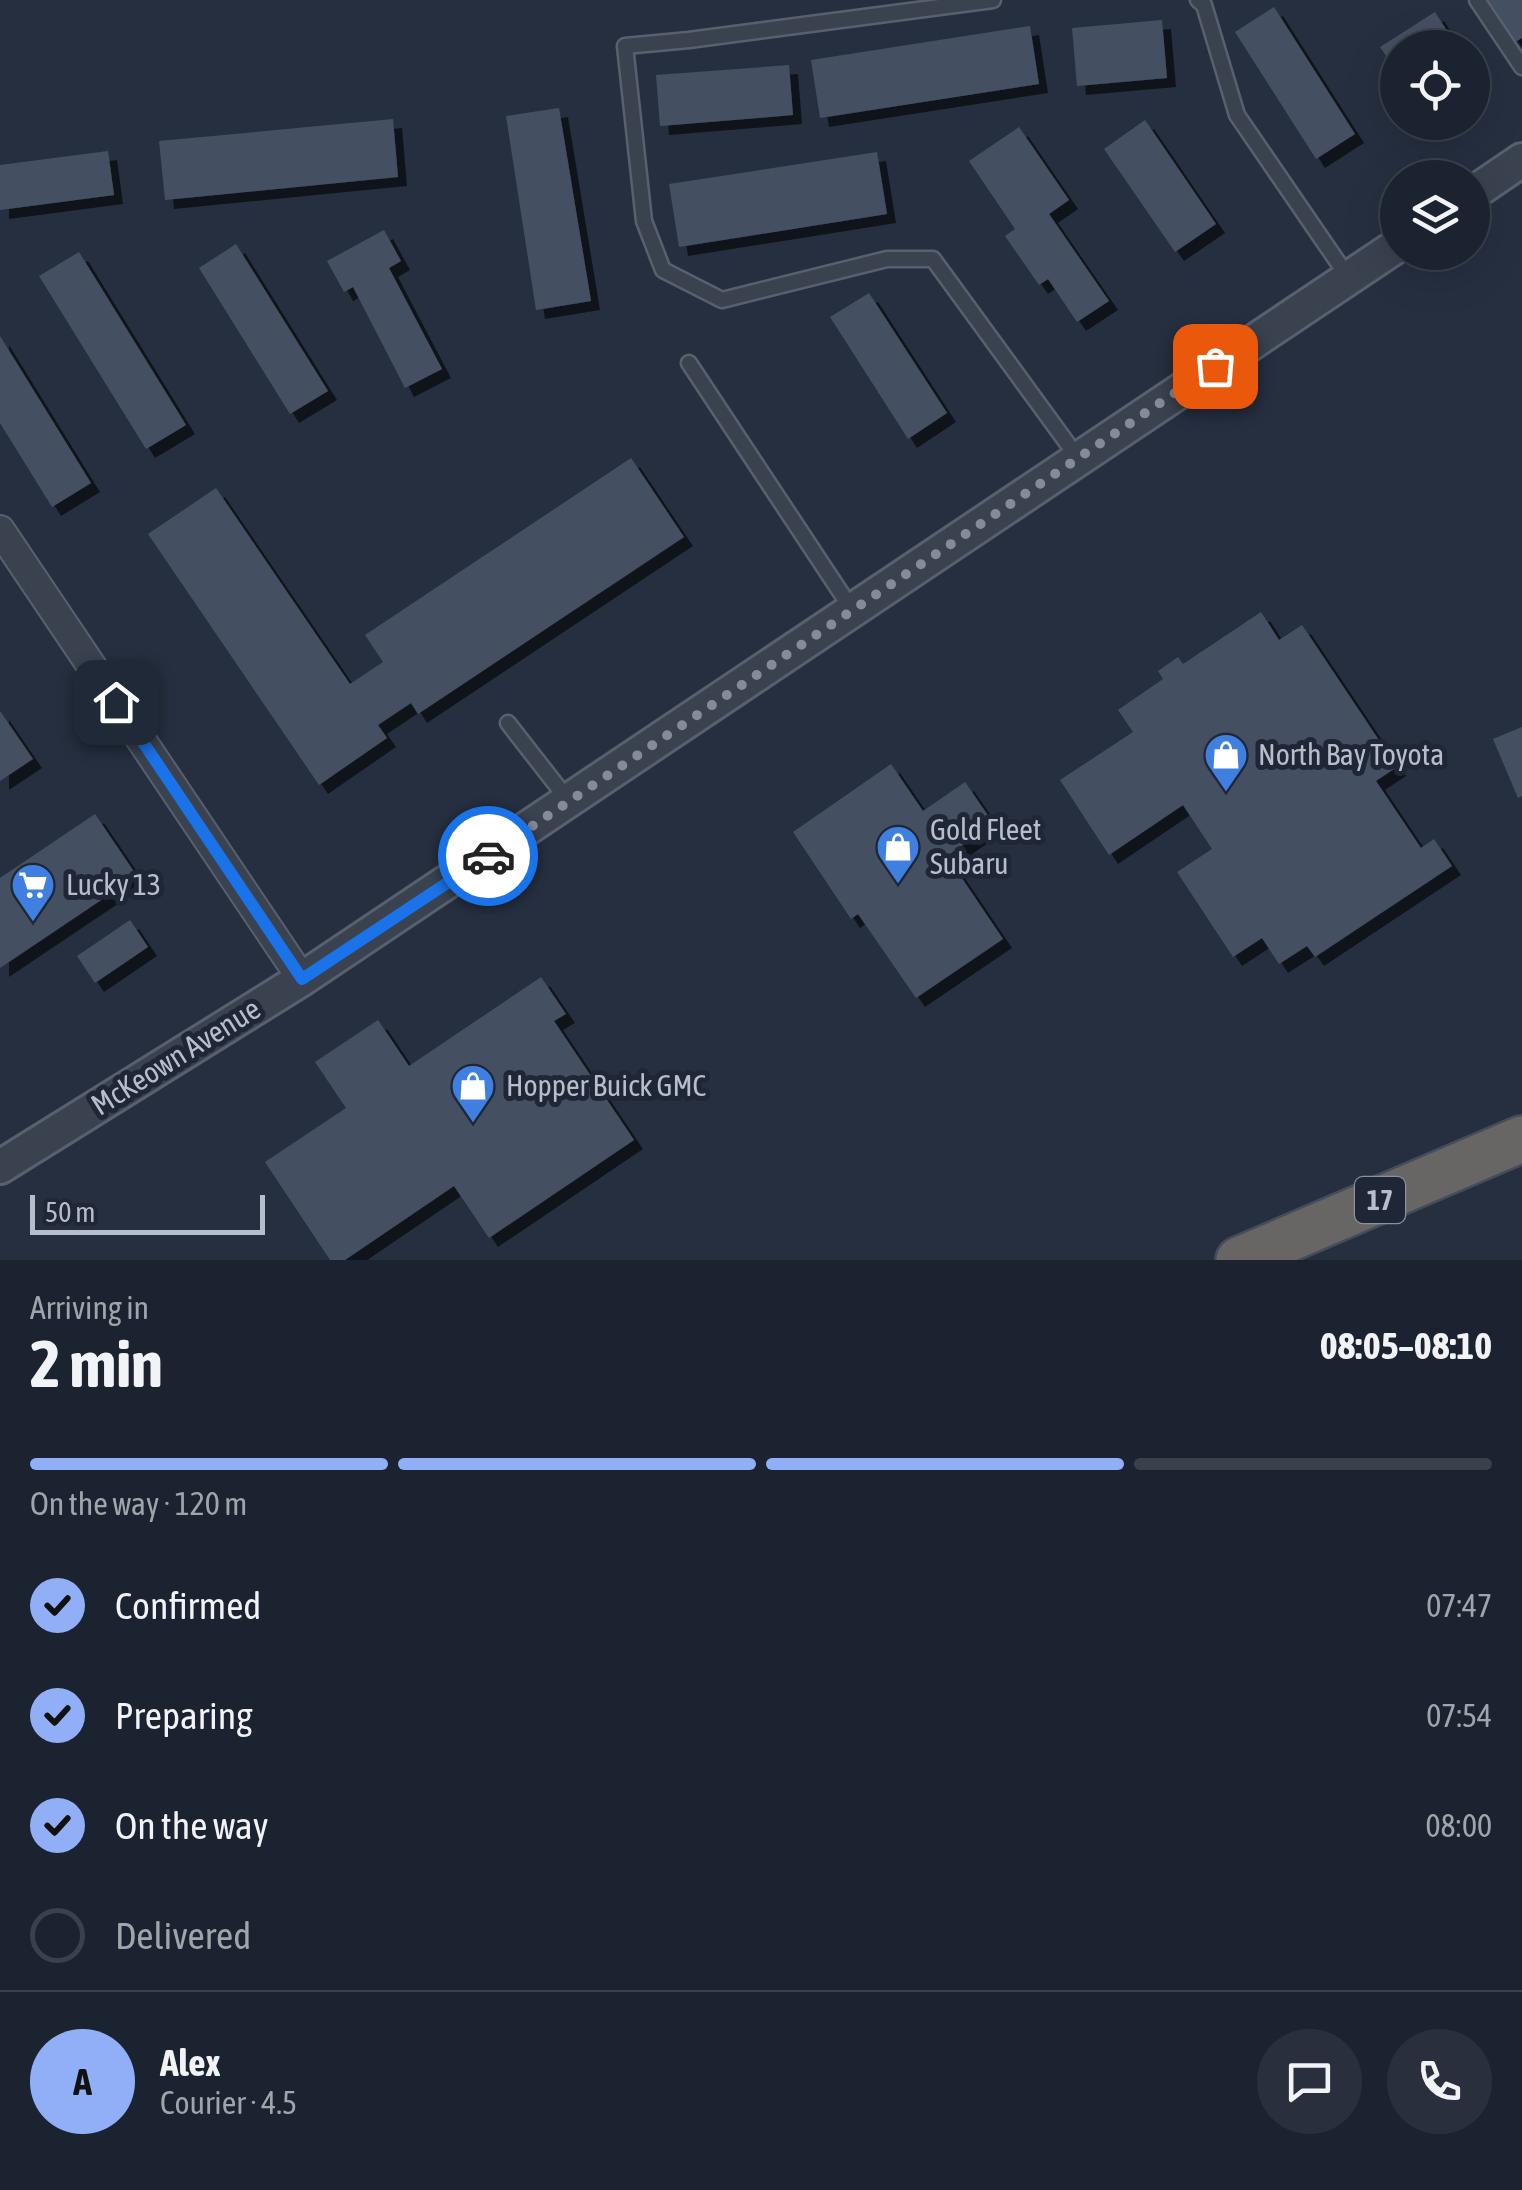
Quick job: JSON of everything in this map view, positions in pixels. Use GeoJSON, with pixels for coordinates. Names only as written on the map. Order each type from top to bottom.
{"type":"FeatureCollection","features":[{"type":"Feature","properties":{"kind":"highway","name":"17"},"geometry":{"type":"LineString","coordinates":[[1239,1260],[1522,1139]]}},
{"type":"Feature","properties":{"kind":"street"},"geometry":{"type":"LineString","coordinates":[[1490,182],[1522,160]]}},
{"type":"Feature","properties":{"kind":"street","name":"McKeown Avenue"},"geometry":{"type":"LineString","coordinates":[[0,1166],[302,979],[1380,257]]}},
{"type":"Feature","properties":{"kind":"street"},"geometry":{"type":"LineString","coordinates":[[0,530],[302,979]]}},
{"type":"Feature","properties":{"kind":"lane"},"geometry":{"type":"LineString","coordinates":[[992,0],[625,46],[644,221],[663,270],[722,300],[887,259],[933,259],[1078,459]]}},
{"type":"Feature","properties":{"kind":"lane"},"geometry":{"type":"LineString","coordinates":[[1198,0],[1204,5],[1237,115],[1349,278]]}},
{"type":"Feature","properties":{"kind":"lane"},"geometry":{"type":"LineString","coordinates":[[1477,0],[1522,66]]}},
{"type":"Feature","properties":{"kind":"lane"},"geometry":{"type":"LineString","coordinates":[[689,364],[852,608]]}},
{"type":"Feature","properties":{"kind":"lane"},"geometry":{"type":"LineString","coordinates":[[508,723],[568,801]]}},
{"type":"Feature","properties":{"kind":"building"},"geometry":{"type":"Polygon","coordinates":[[[1488,0],[1522,0],[1522,38],[1515,42],[1488,0]]]}},
{"type":"Feature","properties":{"kind":"building"},"geometry":{"type":"Polygon","coordinates":[[[1274,7],[1355,134],[1316,159],[1235,32],[1274,7]]]}},
{"type":"Feature","properties":{"kind":"building"},"geometry":{"type":"Polygon","coordinates":[[[1435,12],[1446,30],[1407,30],[1435,12]]]}},
{"type":"Feature","properties":{"kind":"building"},"geometry":{"type":"Polygon","coordinates":[[[1162,20],[1167,78],[1077,86],[1072,28],[1162,20]]]}},
{"type":"Feature","properties":{"kind":"building"},"geometry":{"type":"Polygon","coordinates":[[[1030,26],[1039,84],[820,118],[811,60],[1030,26]]]}},
{"type":"Feature","properties":{"kind":"building"},"geometry":{"type":"Polygon","coordinates":[[[789,65],[793,115],[660,126],[656,75],[789,65]]]}},
{"type":"Feature","properties":{"kind":"building"},"geometry":{"type":"Polygon","coordinates":[[[559,108],[591,301],[536,310],[506,116],[559,108]]]}},
{"type":"Feature","properties":{"kind":"building"},"geometry":{"type":"Polygon","coordinates":[[[393,119],[398,177],[165,200],[159,141],[393,119]]]}},
{"type":"Feature","properties":{"kind":"building"},"geometry":{"type":"Polygon","coordinates":[[[1145,120],[1216,224],[1175,252],[1104,149],[1145,120]]]}},
{"type":"Feature","properties":{"kind":"building"},"geometry":{"type":"Polygon","coordinates":[[[1019,127],[1069,200],[1049,214],[1109,301],[1077,322],[1048,279],[1039,285],[1005,236],[1015,229],[969,161],[1019,127]]]}},
{"type":"Feature","properties":{"kind":"building"},"geometry":{"type":"Polygon","coordinates":[[[108,151],[114,195],[0,210],[0,165],[108,151]]]}},
{"type":"Feature","properties":{"kind":"building"},"geometry":{"type":"Polygon","coordinates":[[[877,152],[887,214],[679,247],[669,184],[877,152]]]}},
{"type":"Feature","properties":{"kind":"building"},"geometry":{"type":"Polygon","coordinates":[[[384,230],[401,261],[389,268],[442,369],[405,388],[353,287],[344,292],[327,261],[384,230]]]}},
{"type":"Feature","properties":{"kind":"building"},"geometry":{"type":"Polygon","coordinates":[[[236,244],[328,391],[290,414],[199,268],[236,244]]]}},
{"type":"Feature","properties":{"kind":"building"},"geometry":{"type":"Polygon","coordinates":[[[79,252],[186,425],[146,449],[39,276],[79,252]]]}},
{"type":"Feature","properties":{"kind":"building"},"geometry":{"type":"Polygon","coordinates":[[[869,293],[947,413],[908,439],[830,317],[869,293]]]}},
{"type":"Feature","properties":{"kind":"building"},"geometry":{"type":"Polygon","coordinates":[[[0,336],[91,483],[52,507],[0,423],[0,336]]]}},
{"type":"Feature","properties":{"kind":"building"},"geometry":{"type":"Polygon","coordinates":[[[631,458],[684,537],[418,714],[411,703],[378,725],[387,738],[319,785],[148,534],[216,488],[350,684],[383,662],[365,635],[631,458]]]}},
{"type":"Feature","properties":{"kind":"building","name":"North Bay Toyota"},"geometry":{"type":"Polygon","coordinates":[[[1261,612],[1279,640],[1302,625],[1397,767],[1376,781],[1421,848],[1434,839],[1452,866],[1315,957],[1307,946],[1279,964],[1262,938],[1233,957],[1177,872],[1212,849],[1183,805],[1109,855],[1060,780],[1133,732],[1118,710],[1163,679],[1158,671],[1178,657],[1183,664],[1261,612]]]}},
{"type":"Feature","properties":{"kind":"building"},"geometry":{"type":"Polygon","coordinates":[[[0,711],[33,759],[0,781],[0,711]]]}},
{"type":"Feature","properties":{"kind":"building"},"geometry":{"type":"Polygon","coordinates":[[[1522,727],[1522,796],[1518,798],[1493,739],[1522,727]]]}},
{"type":"Feature","properties":{"kind":"building","name":"Gold Fleet Subaru"},"geometry":{"type":"Polygon","coordinates":[[[891,764],[923,811],[965,782],[994,824],[947,856],[1003,939],[916,998],[858,914],[851,919],[793,832],[891,764]]]}},
{"type":"Feature","properties":{"kind":"building","name":"Lucky 13"},"geometry":{"type":"Polygon","coordinates":[[[95,814],[137,876],[0,968],[0,878],[95,814]]]}},
{"type":"Feature","properties":{"kind":"building"},"geometry":{"type":"Polygon","coordinates":[[[130,920],[148,947],[95,983],[77,956],[130,920]]]}},
{"type":"Feature","properties":{"kind":"building","name":"Hopper Buick GMC"},"geometry":{"type":"Polygon","coordinates":[[[541,977],[566,1014],[554,1021],[634,1140],[489,1238],[454,1186],[345,1260],[330,1260],[265,1162],[346,1108],[315,1062],[378,1020],[409,1066],[541,977]]]}},
{"type":"Feature","properties":{"kind":"way so far"},"geometry":{"type":"LineString","coordinates":[[488,856],[1215,366]]}},
{"type":"Feature","properties":{"kind":"place","name":"North Bay Toyota"},"geometry":{"type":"Point","coordinates":[1226,793]}},
{"type":"Feature","properties":{"kind":"place","name":"Gold Fleet Subaru"},"geometry":{"type":"Point","coordinates":[898,885]}},
{"type":"Feature","properties":{"kind":"place","name":"Lucky 13"},"geometry":{"type":"Point","coordinates":[33,923]}},
{"type":"Feature","properties":{"kind":"place","name":"Hopper Buick GMC"},"geometry":{"type":"Point","coordinates":[473,1124]}},
{"type":"Feature","properties":{"kind":"route"},"geometry":{"type":"LineString","coordinates":[[116,702],[302,979],[488,856]]}}]}
